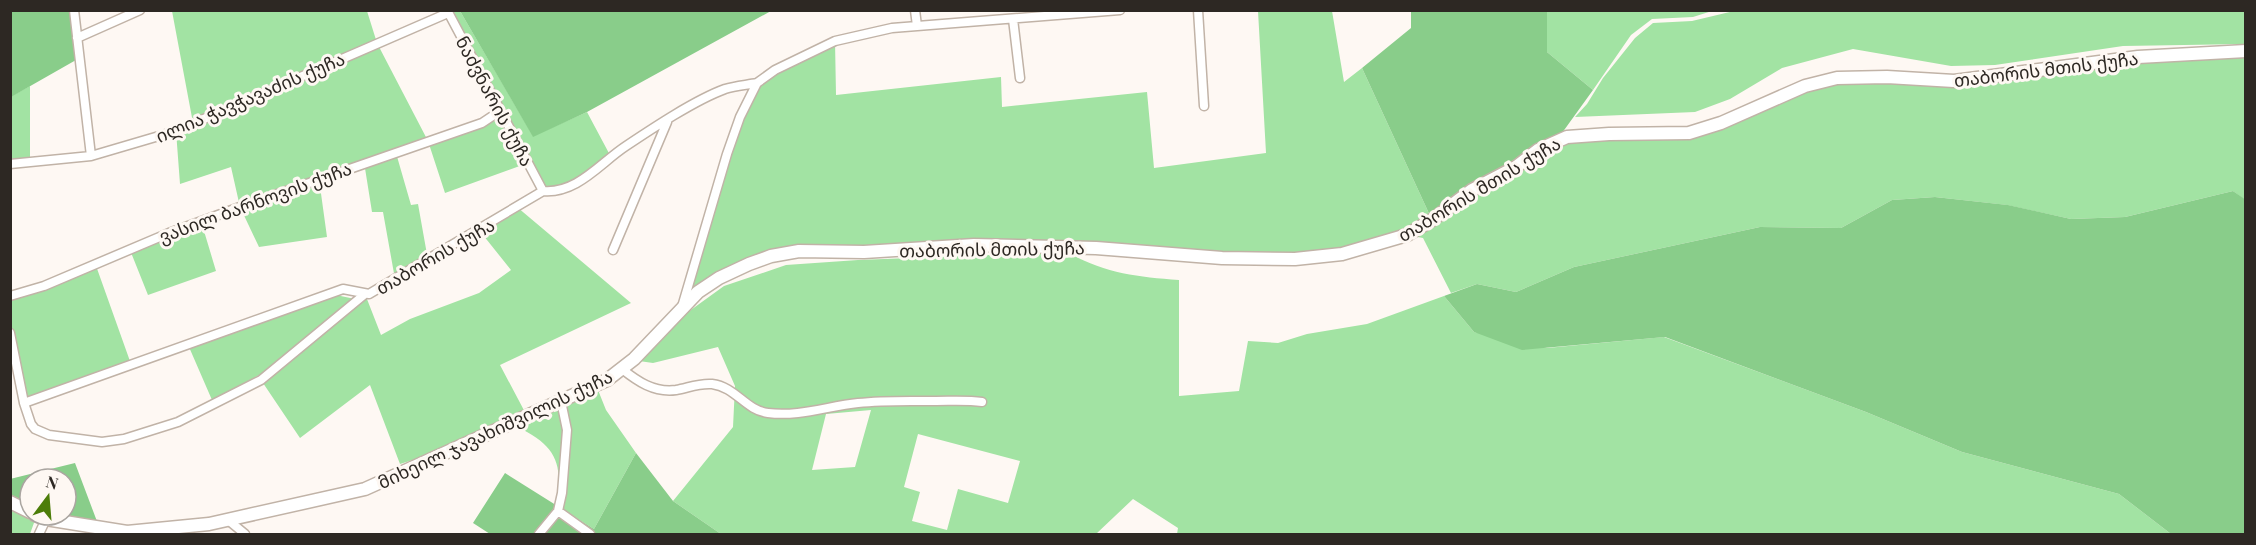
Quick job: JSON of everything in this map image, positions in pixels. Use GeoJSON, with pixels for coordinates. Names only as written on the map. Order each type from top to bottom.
{"type":"FeatureCollection","features":[{"type":"Feature","properties":{"kind":"main road","name":"თაბორის მთის ქუჩა"},"geometry":{"type":"LineString","coordinates":[[682,308],[698,292],[719,278],[771,256],[799,251],[864,252],[1028,245],[1222,258],[1295,259],[1342,254],[1407,235],[1432,220],[1472,190],[1516,167],[1538,150],[1567,137],[1689,133],[1720,123],[1805,86],[1837,78],[1887,77],[1954,81],[2001,77],[2063,66],[2138,57],[2246,51]]}},
{"type":"Feature","properties":{"kind":"main road","name":"მიხეილ ჯავახიშვილის ქუჩა"},"geometry":{"type":"LineString","coordinates":[[78,523],[127,532],[208,529],[228,520],[365,489],[607,380],[634,359],[682,308]]}},
{"type":"Feature","properties":{"kind":"street"},"geometry":{"type":"LineString","coordinates":[[74,10],[91,156]]}},
{"type":"Feature","properties":{"kind":"street"},"geometry":{"type":"LineString","coordinates":[[77,38],[140,10]]}},
{"type":"Feature","properties":{"kind":"street"},"geometry":{"type":"LineString","coordinates":[[915,10],[917,26]]}},
{"type":"Feature","properties":{"kind":"street"},"geometry":{"type":"LineString","coordinates":[[757,83],[775,70],[835,41],[892,28],[1120,10]]}},
{"type":"Feature","properties":{"kind":"street"},"geometry":{"type":"LineString","coordinates":[[1198,10],[1204,106]]}},
{"type":"Feature","properties":{"kind":"street","name":"ნაძვნარის ქუჩა"},"geometry":{"type":"LineString","coordinates":[[447,12],[543,191]]}},
{"type":"Feature","properties":{"kind":"street","name":"ილია ჭავჭავაძის ქუჩა"},"geometry":{"type":"LineString","coordinates":[[10,164],[91,156],[176,131],[447,12]]}},
{"type":"Feature","properties":{"kind":"street"},"geometry":{"type":"LineString","coordinates":[[1013,19],[1020,78]]}},
{"type":"Feature","properties":{"kind":"street","name":"თაბორის ქუჩა"},"geometry":{"type":"LineString","coordinates":[[24,403],[343,289],[365,294],[404,274],[543,191],[554,192],[573,186],[624,147],[725,89],[757,83]]}},
{"type":"Feature","properties":{"kind":"street","name":"მიხეილ ჯავახიშვილის ქუჩა"},"geometry":{"type":"LineString","coordinates":[[682,308],[727,154],[740,117],[757,83]]}},
{"type":"Feature","properties":{"kind":"street","name":"ვასილ ბარნოვის ქუჩა"},"geometry":{"type":"LineString","coordinates":[[10,296],[44,286],[169,233],[482,123],[500,111]]}},
{"type":"Feature","properties":{"kind":"street"},"geometry":{"type":"LineString","coordinates":[[614,250],[667,122]]}},
{"type":"Feature","properties":{"kind":"street"},"geometry":{"type":"LineString","coordinates":[[10,333],[24,403],[31,424],[41,433],[102,442],[123,439],[178,422],[261,380],[365,294]]}},
{"type":"Feature","properties":{"kind":"street"},"geometry":{"type":"LineString","coordinates":[[622,369],[638,382],[658,389],[676,390],[693,385],[712,384],[730,389],[753,408],[766,413],[820,411],[856,403],[900,399],[982,402]]}},
{"type":"Feature","properties":{"kind":"street"},"geometry":{"type":"LineString","coordinates":[[538,534],[558,511],[562,494],[567,430],[561,401]]}},
{"type":"Feature","properties":{"kind":"street"},"geometry":{"type":"LineString","coordinates":[[558,511],[590,534]]}},
{"type":"Feature","properties":{"kind":"street"},"geometry":{"type":"LineString","coordinates":[[228,520],[245,534]]}},
{"type":"Feature","properties":{"kind":"green space"},"geometry":{"type":"Polygon","coordinates":[[[11,11],[71,11],[76,60],[11,97],[11,11]]]}},
{"type":"Feature","properties":{"kind":"green space"},"geometry":{"type":"Polygon","coordinates":[[[172,11],[367,11],[377,43],[428,141],[396,153],[411,205],[418,204],[428,260],[395,279],[383,212],[372,212],[364,162],[319,179],[327,237],[259,247],[240,207],[231,167],[180,184],[176,131],[193,123],[172,11]]]}},
{"type":"Feature","properties":{"kind":"green space"},"geometry":{"type":"Polygon","coordinates":[[[447,11],[460,11],[533,136],[587,112],[611,157],[573,185],[543,191],[528,163],[445,193],[428,141],[482,123],[500,111],[447,11]]]}},
{"type":"Feature","properties":{"kind":"green space"},"geometry":{"type":"Polygon","coordinates":[[[460,11],[771,11],[587,112],[533,137],[460,11]]]}},
{"type":"Feature","properties":{"kind":"green space"},"geometry":{"type":"Polygon","coordinates":[[[1258,11],[1332,11],[1344,82],[1362,68],[1432,220],[1555,141],[1685,134],[1837,75],[1955,80],[2245,49],[2245,200],[2233,191],[2125,217],[2071,219],[2007,205],[1935,197],[1892,200],[1841,228],[1760,227],[1574,267],[1516,292],[1477,284],[1451,293],[1423,238],[1407,235],[1295,259],[1096,248],[830,250],[749,264],[682,308],[727,154],[757,83],[835,41],[836,95],[1001,77],[1002,107],[1147,92],[1154,168],[1266,153],[1258,11]]]}},
{"type":"Feature","properties":{"kind":"green space"},"geometry":{"type":"Polygon","coordinates":[[[1411,11],[1547,11],[1547,52],[1593,90],[1562,133],[1432,220],[1362,68],[1411,28],[1411,11]]]}},
{"type":"Feature","properties":{"kind":"green space"},"geometry":{"type":"Polygon","coordinates":[[[1547,11],[1712,11],[1693,17],[1652,19],[1631,35],[1593,90],[1547,52],[1547,11]]]}},
{"type":"Feature","properties":{"kind":"green space"},"geometry":{"type":"Polygon","coordinates":[[[1734,11],[2245,11],[2245,44],[2123,46],[1995,65],[1951,66],[1853,49],[1782,68],[1730,99],[1695,112],[1575,117],[1635,38],[1653,23],[1692,21],[1734,11]]]}},
{"type":"Feature","properties":{"kind":"green space"},"geometry":{"type":"Polygon","coordinates":[[[30,86],[30,162],[11,164],[10,97],[30,86]]]}},
{"type":"Feature","properties":{"kind":"green space"},"geometry":{"type":"Polygon","coordinates":[[[2233,191],[2246,200],[2245,534],[2171,534],[2119,494],[1962,452],[1866,412],[1665,337],[1522,350],[1474,332],[1444,296],[1477,284],[1516,292],[1574,267],[1760,227],[1841,228],[1892,200],[1935,197],[2008,205],[2071,219],[2125,217],[2233,191]]]}},
{"type":"Feature","properties":{"kind":"green space"},"geometry":{"type":"Polygon","coordinates":[[[517,207],[631,303],[500,365],[527,416],[463,444],[400,464],[370,385],[300,438],[263,383],[365,294],[381,335],[410,319],[479,293],[511,270],[479,230],[517,207]]]}},
{"type":"Feature","properties":{"kind":"green space"},"geometry":{"type":"Polygon","coordinates":[[[201,221],[216,271],[148,295],[130,250],[201,221]]]}},
{"type":"Feature","properties":{"kind":"green space"},"geometry":{"type":"Polygon","coordinates":[[[1067,252],[1094,265],[1121,273],[1179,280],[1179,396],[1239,391],[1248,341],[1278,343],[1307,334],[1367,324],[1444,296],[1474,332],[1547,348],[1664,337],[1866,412],[1962,452],[2119,494],[2171,534],[1177,534],[1178,528],[1133,499],[1096,534],[721,534],[673,501],[733,427],[735,386],[718,347],[653,363],[639,361],[677,320],[724,286],[786,265],[1067,252]],[[871,410],[826,414],[812,470],[855,467],[871,410]],[[918,434],[904,487],[920,492],[912,521],[947,530],[958,489],[1008,503],[1020,461],[918,434]]]}},
{"type":"Feature","properties":{"kind":"green space"},"geometry":{"type":"Polygon","coordinates":[[[95,263],[131,364],[24,403],[11,333],[10,296],[95,263]]]}},
{"type":"Feature","properties":{"kind":"green space"},"geometry":{"type":"Polygon","coordinates":[[[336,295],[355,299],[267,371],[212,400],[189,347],[336,295]]]}},
{"type":"Feature","properties":{"kind":"green space"},"geometry":{"type":"Polygon","coordinates":[[[598,390],[606,410],[636,453],[594,529],[556,505],[559,478],[554,457],[541,441],[517,427],[598,390]]]}},
{"type":"Feature","properties":{"kind":"green space"},"geometry":{"type":"Polygon","coordinates":[[[636,453],[673,501],[721,534],[490,534],[473,523],[505,473],[594,529],[636,453]]]}},
{"type":"Feature","properties":{"kind":"green space"},"geometry":{"type":"Polygon","coordinates":[[[75,463],[77,467],[59,467],[75,463]]]}},
{"type":"Feature","properties":{"kind":"green space"},"geometry":{"type":"Polygon","coordinates":[[[78,471],[98,524],[78,520],[78,471]]]}},
{"type":"Feature","properties":{"kind":"green space"},"geometry":{"type":"Polygon","coordinates":[[[18,477],[18,498],[11,495],[10,479],[18,477]]]}},
{"type":"Feature","properties":{"kind":"green space"},"geometry":{"type":"Polygon","coordinates":[[[10,509],[18,513],[18,527],[32,527],[30,534],[11,534],[10,509]]]}}]}
